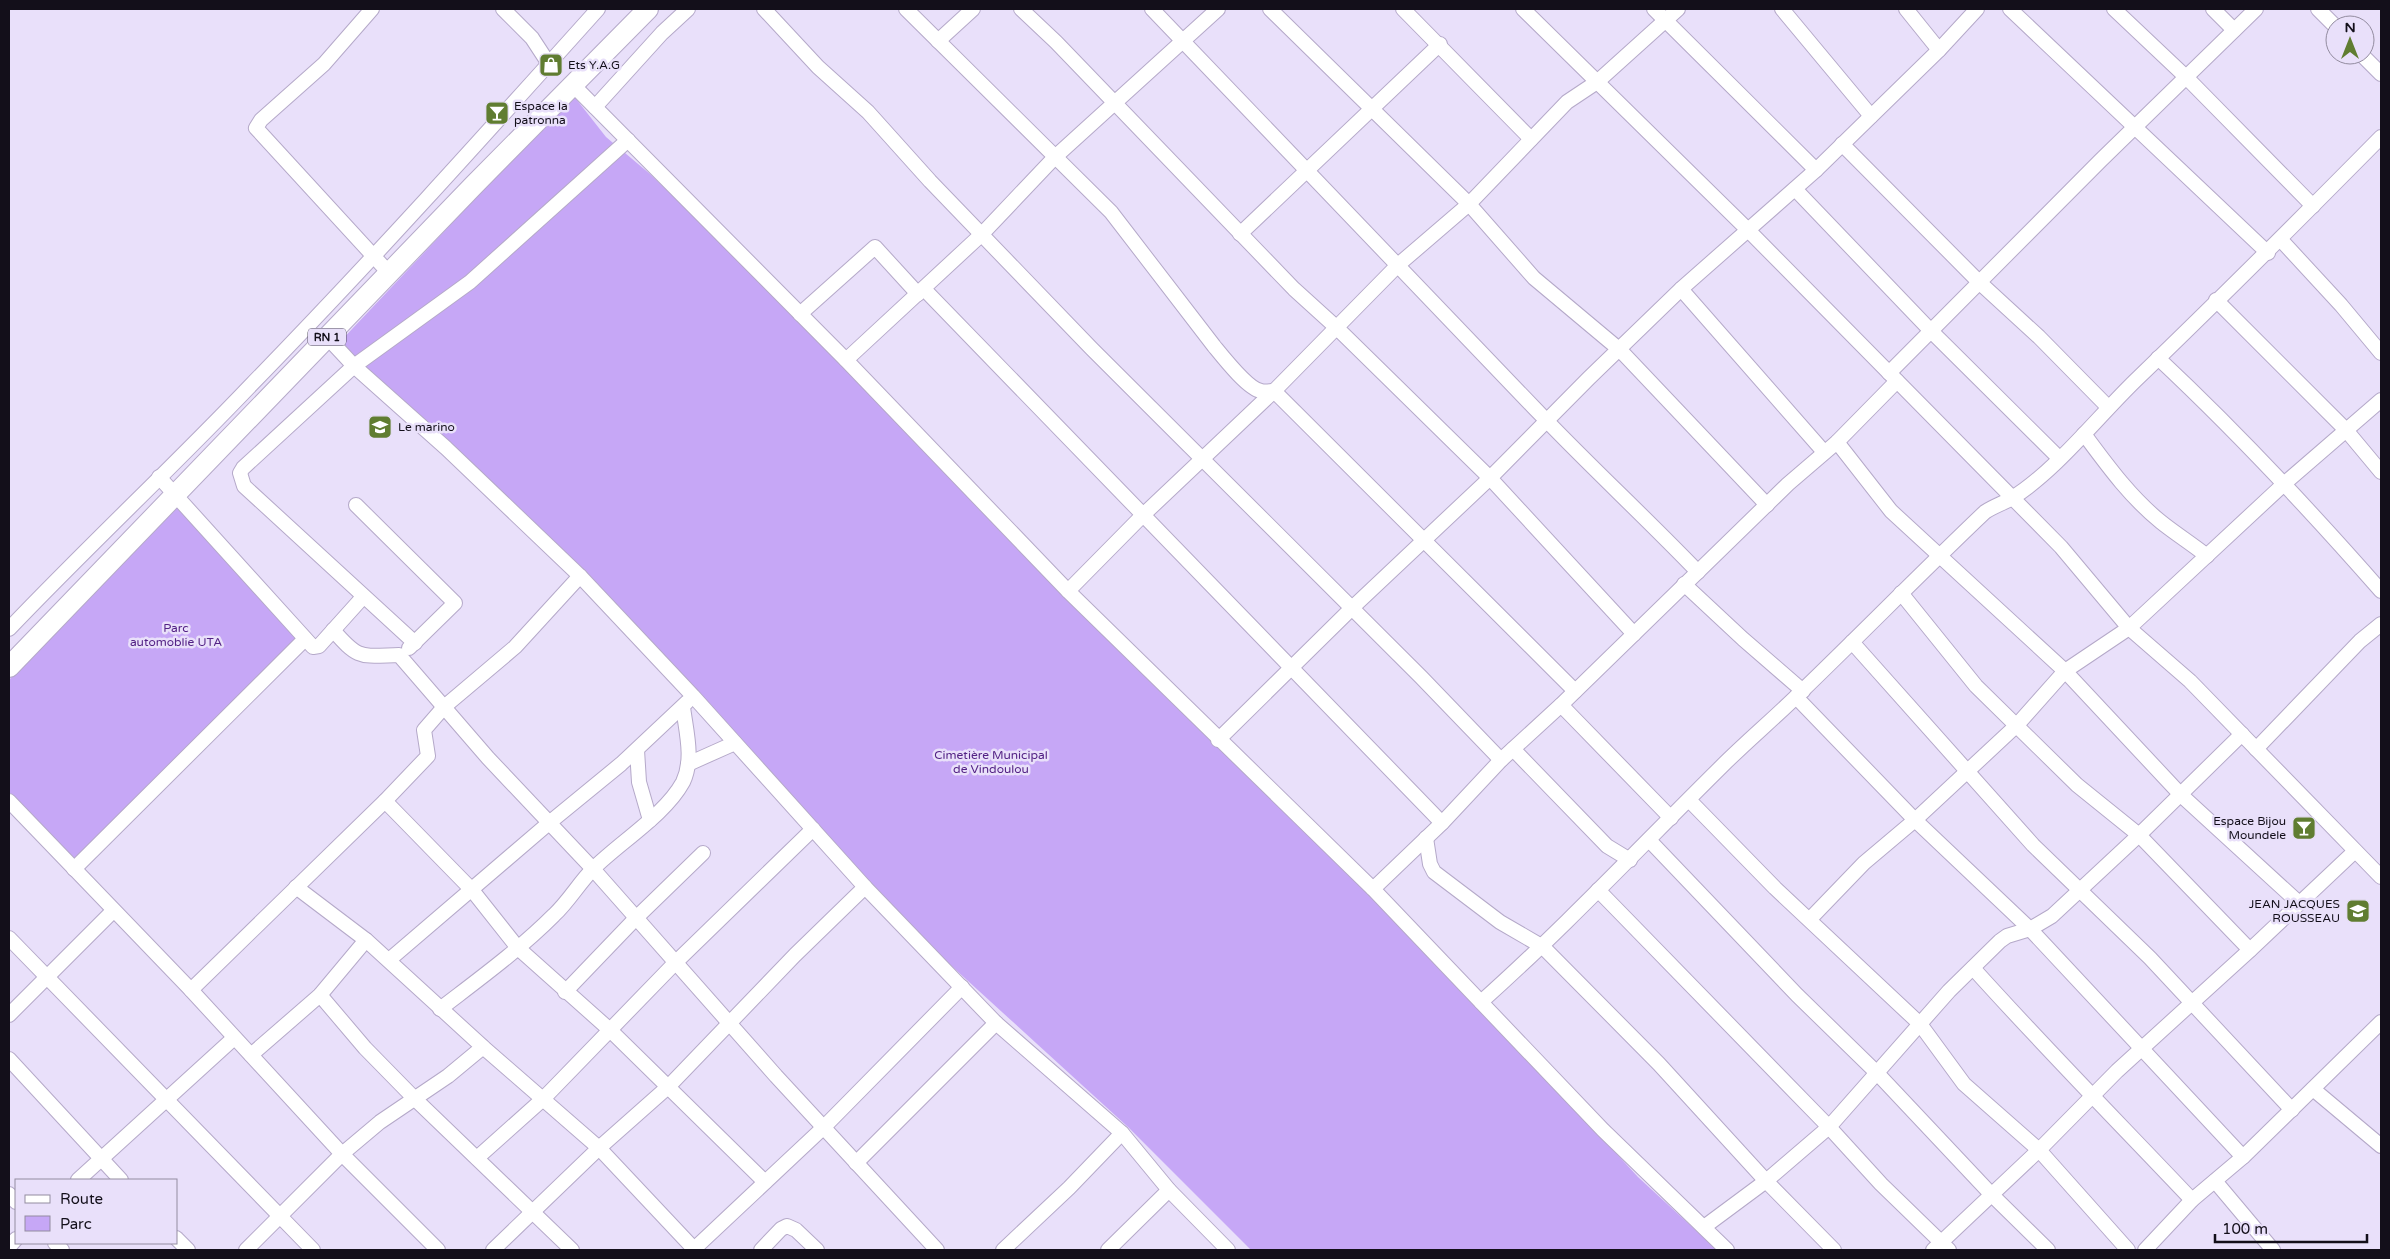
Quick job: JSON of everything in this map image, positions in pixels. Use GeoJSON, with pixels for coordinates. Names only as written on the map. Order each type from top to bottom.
{"type":"FeatureCollection","features":[{"type":"Feature","properties":{"kind":"highway","name":"RN 1"},"geometry":{"type":"LineString","coordinates":[[9,667],[327,337],[648,9]]}},
{"type":"Feature","properties":{"kind":"street"},"geometry":{"type":"LineString","coordinates":[[372,9],[324,64],[262,120],[256,128],[390,274]]}},
{"type":"Feature","properties":{"kind":"street"},"geometry":{"type":"LineString","coordinates":[[503,9],[532,38],[549,64]]}},
{"type":"Feature","properties":{"kind":"street"},"geometry":{"type":"LineString","coordinates":[[9,629],[251,385],[372,256],[422,206],[598,9]]}},
{"type":"Feature","properties":{"kind":"street"},"geometry":{"type":"LineString","coordinates":[[595,107],[662,33],[688,9]]}},
{"type":"Feature","properties":{"kind":"street"},"geometry":{"type":"LineString","coordinates":[[764,9],[818,66],[868,112],[1092,349],[1203,458],[1501,760]]}},
{"type":"Feature","properties":{"kind":"street"},"geometry":{"type":"LineString","coordinates":[[906,9],[1111,212],[1229,363],[1254,388],[1260,391],[1274,391],[1574,691]]}},
{"type":"Feature","properties":{"kind":"street"},"geometry":{"type":"LineString","coordinates":[[938,41],[973,9]]}},
{"type":"Feature","properties":{"kind":"street"},"geometry":{"type":"LineString","coordinates":[[1021,9],[1114,102],[1240,234],[1490,478],[1634,634]]}},
{"type":"Feature","properties":{"kind":"street"},"geometry":{"type":"LineString","coordinates":[[1152,9],[1306,173],[1398,265],[1546,421],[1698,572]]}},
{"type":"Feature","properties":{"kind":"street"},"geometry":{"type":"LineString","coordinates":[[846,360],[982,234],[1055,157],[1218,9]]}},
{"type":"Feature","properties":{"kind":"street"},"geometry":{"type":"LineString","coordinates":[[1270,9],[1469,204],[1534,278],[1620,350],[1767,505]]}},
{"type":"Feature","properties":{"kind":"street"},"geometry":{"type":"LineString","coordinates":[[1403,9],[1440,44],[1496,105],[1531,139]]}},
{"type":"Feature","properties":{"kind":"street"},"geometry":{"type":"LineString","coordinates":[[1523,9],[1748,230],[2061,547],[2129,628],[2190,681],[2355,851],[2379,870]]}},
{"type":"Feature","properties":{"kind":"street"},"geometry":{"type":"LineString","coordinates":[[1654,9],[1816,170]]}},
{"type":"Feature","properties":{"kind":"street"},"geometry":{"type":"LineString","coordinates":[[1068,591],[1142,516],[1274,391],[1398,265],[1469,204],[1567,102],[1596,82],[1678,9]]}},
{"type":"Feature","properties":{"kind":"street"},"geometry":{"type":"LineString","coordinates":[[1782,9],[1871,116]]}},
{"type":"Feature","properties":{"kind":"street"},"geometry":{"type":"LineString","coordinates":[[1906,9],[1939,50]]}},
{"type":"Feature","properties":{"kind":"street"},"geometry":{"type":"LineString","coordinates":[[1218,740],[1352,608],[1425,542],[1681,289],[1816,170],[1939,50],[1977,9]]}},
{"type":"Feature","properties":{"kind":"street"},"geometry":{"type":"LineString","coordinates":[[2010,9],[2268,253]]}},
{"type":"Feature","properties":{"kind":"street"},"geometry":{"type":"LineString","coordinates":[[2114,9],[2186,77],[2313,206]]}},
{"type":"Feature","properties":{"kind":"street"},"geometry":{"type":"LineString","coordinates":[[2213,9],[2234,30]]}},
{"type":"Feature","properties":{"kind":"street"},"geometry":{"type":"LineString","coordinates":[[1373,889],[1442,823],[1501,760],[1561,705],[1767,505],[1837,442],[1931,331],[2256,9]]}},
{"type":"Feature","properties":{"kind":"street"},"geometry":{"type":"LineString","coordinates":[[1240,234],[1440,44]]}},
{"type":"Feature","properties":{"kind":"street"},"geometry":{"type":"LineString","coordinates":[[2372,65],[2381,74]]}},
{"type":"Feature","properties":{"kind":"street"},"geometry":{"type":"LineString","coordinates":[[573,85],[846,360],[1068,591],[1218,740],[1373,889],[1604,1130],[1727,1250]]}},
{"type":"Feature","properties":{"kind":"street"},"geometry":{"type":"LineString","coordinates":[[1481,1002],[1543,947],[1578,908],[1630,860],[1648,840],[1690,801],[1726,762],[1799,694],[1939,555],[1985,512],[2012,498],[2084,434],[2108,407],[2158,358],[2187,333],[2216,300],[2281,240],[2381,136]]}},
{"type":"Feature","properties":{"kind":"street"},"geometry":{"type":"LineString","coordinates":[[415,643],[244,486],[240,478],[242,468],[354,366],[470,282],[628,140]]}},
{"type":"Feature","properties":{"kind":"street"},"geometry":{"type":"LineString","coordinates":[[1842,144],[1979,282],[2039,337],[2108,407]]}},
{"type":"Feature","properties":{"kind":"street"},"geometry":{"type":"LineString","coordinates":[[1795,189],[1931,331],[2059,458]]}},
{"type":"Feature","properties":{"kind":"street"},"geometry":{"type":"LineString","coordinates":[[2281,240],[2341,305],[2381,353]]}},
{"type":"Feature","properties":{"kind":"street"},"geometry":{"type":"LineString","coordinates":[[800,314],[875,247],[921,291],[1293,667],[1442,823]]}},
{"type":"Feature","properties":{"kind":"street"},"geometry":{"type":"LineString","coordinates":[[1681,289],[1824,452]]}},
{"type":"Feature","properties":{"kind":"street"},"geometry":{"type":"LineString","coordinates":[[2216,300],[2346,430],[2381,472]]}},
{"type":"Feature","properties":{"kind":"street"},"geometry":{"type":"LineString","coordinates":[[327,337],[354,366],[446,448],[580,576],[688,702],[735,743],[865,887],[996,1023],[1122,1133],[1169,1190],[1227,1250]]}},
{"type":"Feature","properties":{"kind":"street"},"geometry":{"type":"LineString","coordinates":[[2158,358],[2223,419],[2285,482],[2381,591]]}},
{"type":"Feature","properties":{"kind":"street"},"geometry":{"type":"LineString","coordinates":[[1810,920],[1864,863],[1915,820],[2017,725],[2065,672],[2129,628],[2285,482],[2381,400]]}},
{"type":"Feature","properties":{"kind":"street"},"geometry":{"type":"LineString","coordinates":[[2084,434],[2118,479],[2138,500],[2161,522],[2208,556]]}},
{"type":"Feature","properties":{"kind":"street"},"geometry":{"type":"LineString","coordinates":[[1837,442],[1891,511],[2065,672],[2180,794],[2299,903]]}},
{"type":"Feature","properties":{"kind":"street"},"geometry":{"type":"LineString","coordinates":[[159,477],[305,639],[316,648],[363,597]]}},
{"type":"Feature","properties":{"kind":"street"},"geometry":{"type":"LineString","coordinates":[[333,630],[351,650],[359,654],[399,655],[415,643],[455,603],[356,506]]}},
{"type":"Feature","properties":{"kind":"street"},"geometry":{"type":"LineString","coordinates":[[190,990],[385,801],[428,756],[424,730],[444,707],[514,648],[580,576]]}},
{"type":"Feature","properties":{"kind":"street"},"geometry":{"type":"LineString","coordinates":[[1684,584],[1799,694],[1915,820],[2030,929],[2243,1157]]}},
{"type":"Feature","properties":{"kind":"street"},"geometry":{"type":"LineString","coordinates":[[1901,593],[1976,686],[2077,785],[2139,835],[2250,950]]}},
{"type":"Feature","properties":{"kind":"street"},"geometry":{"type":"LineString","coordinates":[[2256,749],[2360,641],[2381,624]]}},
{"type":"Feature","properties":{"kind":"street"},"geometry":{"type":"LineString","coordinates":[[74,870],[305,639]]}},
{"type":"Feature","properties":{"kind":"street"},"geometry":{"type":"LineString","coordinates":[[1852,642],[2033,844],[2081,888],[2292,1110]]}},
{"type":"Feature","properties":{"kind":"street"},"geometry":{"type":"LineString","coordinates":[[399,655],[549,823],[593,869],[776,1076],[937,1250]]}},
{"type":"Feature","properties":{"kind":"street"},"geometry":{"type":"LineString","coordinates":[[389,960],[637,750],[688,702]]}},
{"type":"Feature","properties":{"kind":"street"},"geometry":{"type":"LineString","coordinates":[[440,1009],[518,948],[556,914],[593,869],[650,820],[682,783],[688,764],[688,702]]}},
{"type":"Feature","properties":{"kind":"street"},"geometry":{"type":"LineString","coordinates":[[1561,705],[1671,818]]}},
{"type":"Feature","properties":{"kind":"street"},"geometry":{"type":"LineString","coordinates":[[1704,1227],[1766,1181],[1829,1127],[1920,1024],[1973,968],[2007,936],[2030,929],[2052,916],[2139,835],[2242,734]]}},
{"type":"Feature","properties":{"kind":"street"},"geometry":{"type":"LineString","coordinates":[[688,764],[735,743]]}},
{"type":"Feature","properties":{"kind":"street"},"geometry":{"type":"LineString","coordinates":[[1513,749],[1607,846],[1630,860]]}},
{"type":"Feature","properties":{"kind":"street"},"geometry":{"type":"LineString","coordinates":[[637,750],[639,782],[650,820]]}},
{"type":"Feature","properties":{"kind":"street"},"geometry":{"type":"LineString","coordinates":[[9,800],[252,1055],[342,1154],[438,1250]]}},
{"type":"Feature","properties":{"kind":"street"},"geometry":{"type":"LineString","coordinates":[[385,801],[472,890],[518,948],[565,992],[610,1030],[669,1086],[764,1182]]}},
{"type":"Feature","properties":{"kind":"street"},"geometry":{"type":"LineString","coordinates":[[1690,801],[1775,888],[1920,1024],[1974,1094],[2039,1150],[2128,1250]]}},
{"type":"Feature","properties":{"kind":"street"},"geometry":{"type":"LineString","coordinates":[[477,1158],[543,1099],[676,963],[813,829]]}},
{"type":"Feature","properties":{"kind":"street"},"geometry":{"type":"LineString","coordinates":[[1426,838],[1430,864],[1434,872],[1500,922],[1543,947],[1658,1064],[1766,1181],[1834,1250]]}},
{"type":"Feature","properties":{"kind":"street"},"geometry":{"type":"LineString","coordinates":[[1648,840],[1797,995],[1876,1073],[1990,1194],[2048,1250]]}},
{"type":"Feature","properties":{"kind":"street"},"geometry":{"type":"LineString","coordinates":[[1598,890],[1829,1127],[1941,1247],[1990,1194],[2039,1150],[2093,1094],[2355,851]]}},
{"type":"Feature","properties":{"kind":"street"},"geometry":{"type":"LineString","coordinates":[[565,992],[702,853]]}},
{"type":"Feature","properties":{"kind":"street"},"geometry":{"type":"LineString","coordinates":[[296,886],[366,940],[440,1009],[599,1148],[694,1250],[824,1127],[962,987]]}},
{"type":"Feature","properties":{"kind":"street"},"geometry":{"type":"LineString","coordinates":[[493,1250],[599,1148],[669,1086],[795,955],[865,887]]}},
{"type":"Feature","properties":{"kind":"street"},"geometry":{"type":"LineString","coordinates":[[9,1015],[113,911]]}},
{"type":"Feature","properties":{"kind":"street"},"geometry":{"type":"LineString","coordinates":[[9,938],[313,1250]]}},
{"type":"Feature","properties":{"kind":"street"},"geometry":{"type":"LineString","coordinates":[[252,1055],[320,995],[366,940]]}},
{"type":"Feature","properties":{"kind":"street"},"geometry":{"type":"LineString","coordinates":[[1973,968],[2030,1031],[2093,1094],[2192,1200]]}},
{"type":"Feature","properties":{"kind":"street"},"geometry":{"type":"LineString","coordinates":[[320,995],[366,1048],[414,1098],[572,1250]]}},
{"type":"Feature","properties":{"kind":"street"},"geometry":{"type":"LineString","coordinates":[[2145,1250],[2192,1200],[2243,1157],[2381,1022]]}},
{"type":"Feature","properties":{"kind":"street"},"geometry":{"type":"LineString","coordinates":[[856,1163],[996,1023]]}},
{"type":"Feature","properties":{"kind":"street"},"geometry":{"type":"LineString","coordinates":[[79,1179],[234,1038]]}},
{"type":"Feature","properties":{"kind":"street"},"geometry":{"type":"LineString","coordinates":[[246,1250],[342,1154],[380,1122],[448,1076],[483,1047]]}},
{"type":"Feature","properties":{"kind":"street"},"geometry":{"type":"LineString","coordinates":[[9,1059],[120,1179]]}},
{"type":"Feature","properties":{"kind":"street"},"geometry":{"type":"LineString","coordinates":[[2313,1089],[2381,1146]]}},
{"type":"Feature","properties":{"kind":"street"},"geometry":{"type":"LineString","coordinates":[[1003,1250],[1069,1188],[1122,1133]]}},
{"type":"Feature","properties":{"kind":"street"},"geometry":{"type":"LineString","coordinates":[[2215,1181],[2273,1250]]}},
{"type":"Feature","properties":{"kind":"street"},"geometry":{"type":"LineString","coordinates":[[1108,1250],[1169,1190]]}},
{"type":"Feature","properties":{"kind":"street"},"geometry":{"type":"LineString","coordinates":[[761,1250],[781,1229],[787,1226],[796,1230],[817,1250]]}},
{"type":"Feature","properties":{"kind":"street"},"geometry":{"type":"LineString","coordinates":[[178,1240],[188,1250]]}},
{"type":"Feature","properties":{"kind":"green space","name":"Cimetière Municipal de Vindoulou"},"geometry":{"type":"Polygon","coordinates":[[[573,95],[606,137],[650,174],[876,392],[1373,889],[1638,1177],[1717,1250],[1251,1250],[1128,1127],[865,887],[580,576],[336,346],[573,95]]]}},
{"type":"Feature","properties":{"kind":"green space","name":"Parc automoblie UTA"},"geometry":{"type":"Polygon","coordinates":[[[178,507],[301,635],[73,861],[9,792],[9,680],[178,507]]]}},
{"type":"Feature","properties":{"kind":"place","name":"Ets Y.A.G"},"geometry":{"type":"Point","coordinates":[551,65]}},
{"type":"Feature","properties":{"kind":"place","name":"Espace la patronna"},"geometry":{"type":"Point","coordinates":[497,113]}},
{"type":"Feature","properties":{"kind":"place","name":"Le marino"},"geometry":{"type":"Point","coordinates":[380,427]}},
{"type":"Feature","properties":{"kind":"place","name":"Espace Bijou Moundele"},"geometry":{"type":"Point","coordinates":[2304,828]}},
{"type":"Feature","properties":{"kind":"place","name":"JEAN JACQUES ROUSSEAU"},"geometry":{"type":"Point","coordinates":[2358,911]}}]}
